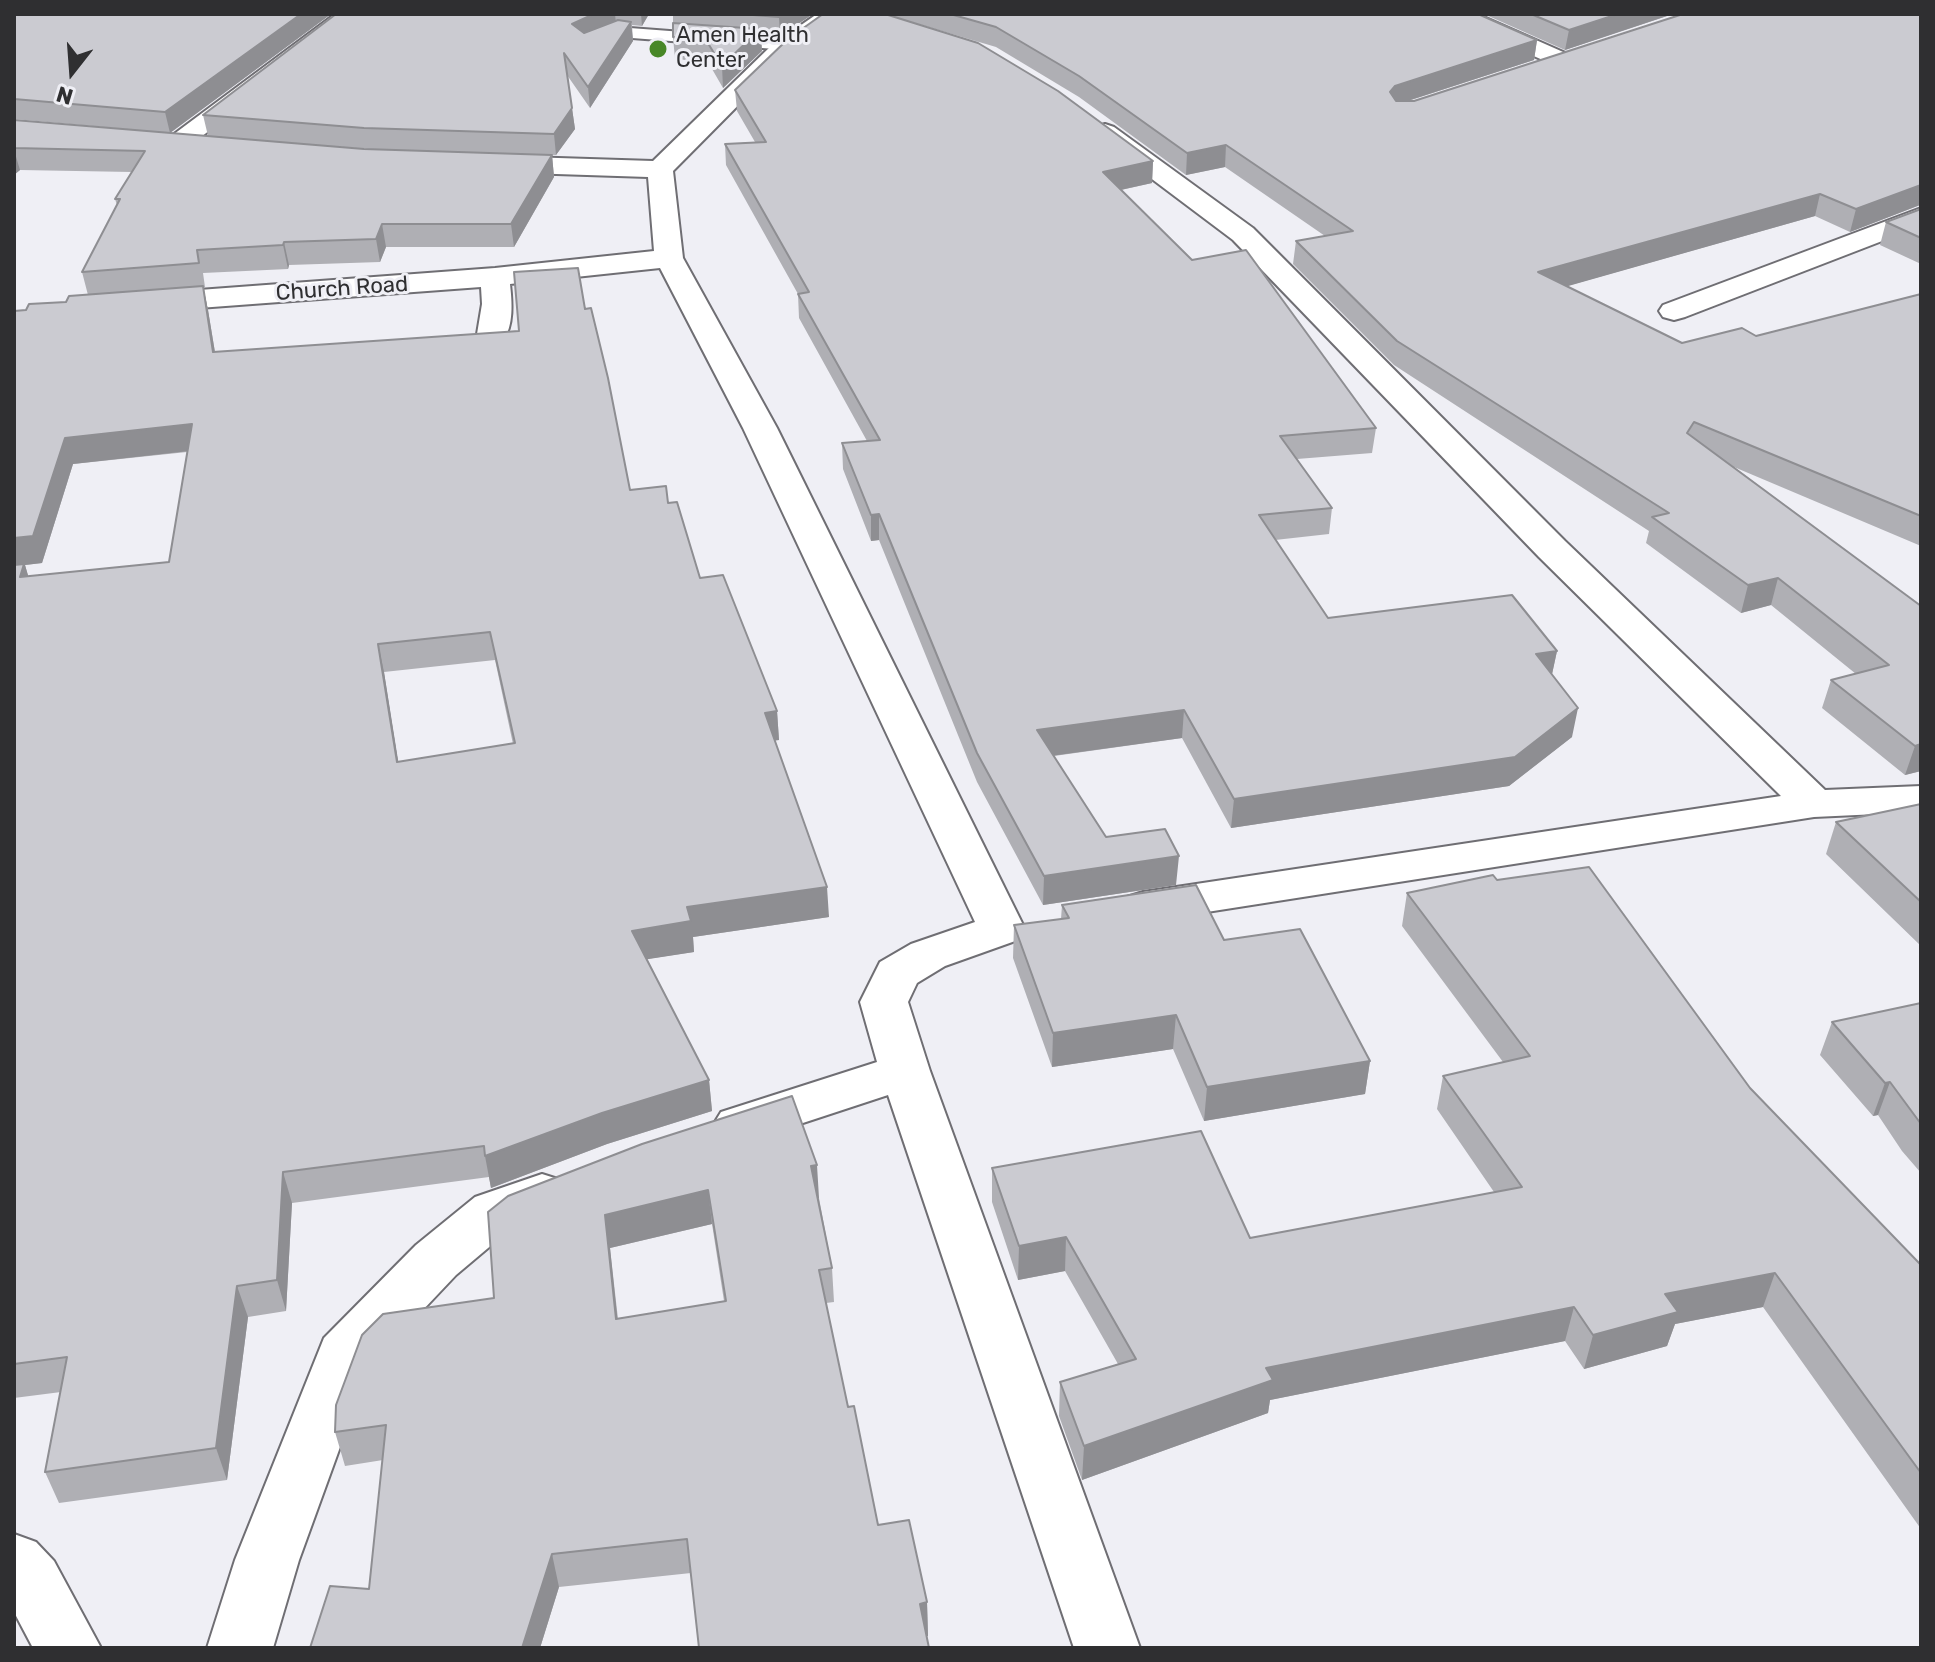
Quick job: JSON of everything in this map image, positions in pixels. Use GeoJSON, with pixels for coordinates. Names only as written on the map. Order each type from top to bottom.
{"type":"FeatureCollection","features":[{"type":"Feature","properties":{"kind":"street"},"geometry":{"type":"LineString","coordinates":[[175,145],[323,31],[350,14]]}},
{"type":"Feature","properties":{"kind":"street"},"geometry":{"type":"LineString","coordinates":[[475,163],[660,169],[788,45],[832,14]]}},
{"type":"Feature","properties":{"kind":"street"},"geometry":{"type":"LineString","coordinates":[[1458,14],[1562,60]]}},
{"type":"Feature","properties":{"kind":"street"},"geometry":{"type":"LineString","coordinates":[[1533,70],[1590,51]]}},
{"type":"Feature","properties":{"kind":"street"},"geometry":{"type":"LineString","coordinates":[[1081,114],[1243,234],[1552,549],[1814,804]]}},
{"type":"Feature","properties":{"kind":"street"},"geometry":{"type":"LineString","coordinates":[[146,143],[219,149]]}},
{"type":"Feature","properties":{"kind":"street"},"geometry":{"type":"LineString","coordinates":[[660,169],[669,258],[760,428],[1002,929]]}},
{"type":"Feature","properties":{"kind":"street"},"geometry":{"type":"LineString","coordinates":[[1674,311],[1921,216]]}},
{"type":"Feature","properties":{"kind":"street","name":"Church Road"},"geometry":{"type":"LineString","coordinates":[[123,305],[495,277],[669,258]]}},
{"type":"Feature","properties":{"kind":"street"},"geometry":{"type":"LineString","coordinates":[[492,334],[497,304],[495,277]]}},
{"type":"Feature","properties":{"kind":"street"},"geometry":{"type":"LineString","coordinates":[[1111,912],[1814,804],[1921,799]]}},
{"type":"Feature","properties":{"kind":"street"},"geometry":{"type":"LineString","coordinates":[[1048,922],[1002,929],[928,955],[897,973],[884,1002],[905,1071],[1107,1648]]}},
{"type":"Feature","properties":{"kind":"street"},"geometry":{"type":"LineString","coordinates":[[686,1142],[905,1071]]}},
{"type":"Feature","properties":{"kind":"street"},"geometry":{"type":"LineString","coordinates":[[240,1648],[267,1560],[345,1355],[436,1260],[494,1212],[583,1178]]}},
{"type":"Feature","properties":{"kind":"street"},"geometry":{"type":"LineString","coordinates":[[14,1562],[31,1581],[68,1648]]}},
{"type":"Feature","properties":{"kind":"lane"},"geometry":{"type":"LineString","coordinates":[[585,45],[617,32],[788,45]]}},
{"type":"Feature","properties":{"kind":"building"},"geometry":{"type":"Polygon","coordinates":[[[14,14],[301,14],[165,112],[14,99],[14,14]]]}},
{"type":"Feature","properties":{"kind":"building"},"geometry":{"type":"Polygon","coordinates":[[[336,14],[594,14],[572,24],[584,33],[618,20],[631,22],[588,87],[564,53],[572,108],[554,134],[364,128],[203,115],[336,14]]]}},
{"type":"Feature","properties":{"kind":"building"},"geometry":{"type":"Polygon","coordinates":[[[740,14],[783,14],[779,17],[740,14]]]}},
{"type":"Feature","properties":{"kind":"building"},"geometry":{"type":"Polygon","coordinates":[[[823,14],[885,14],[978,43],[1058,91],[1153,161],[1103,172],[1192,260],[1246,250],[1376,428],[1280,436],[1332,508],[1259,515],[1328,618],[1512,595],[1557,651],[1536,654],[1578,708],[1515,757],[1234,799],[1184,710],[1037,730],[1106,837],[1165,829],[1179,856],[1044,876],[977,753],[879,514],[871,515],[842,443],[880,440],[798,294],[809,292],[725,144],[766,142],[735,90],[788,39],[823,14]]]}},
{"type":"Feature","properties":{"kind":"building"},"geometry":{"type":"Polygon","coordinates":[[[950,14],[1478,14],[1537,40],[1395,86],[1390,92],[1396,101],[1414,101],[1683,14],[1921,14],[1921,185],[1856,209],[1820,194],[1538,272],[1682,343],[1742,328],[1756,336],[1921,294],[1921,516],[1694,422],[1687,433],[1921,606],[1921,744],[1915,746],[1831,680],[1889,665],[1778,578],[1748,585],[1652,517],[1669,513],[1397,341],[1296,241],[1353,231],[1226,145],[1187,153],[1079,76],[996,27],[950,14]]]}},
{"type":"Feature","properties":{"kind":"building"},"geometry":{"type":"Polygon","coordinates":[[[1531,14],[1618,14],[1569,30],[1531,14]]]}},
{"type":"Feature","properties":{"kind":"building"},"geometry":{"type":"Polygon","coordinates":[[[673,23],[760,29],[722,66],[706,40],[673,37],[673,23]]]}},
{"type":"Feature","properties":{"kind":"building"},"geometry":{"type":"Polygon","coordinates":[[[14,120],[364,149],[552,155],[511,224],[382,224],[376,239],[284,242],[283,245],[197,250],[199,263],[82,272],[120,199],[115,199],[145,151],[14,148],[14,120]]]}},
{"type":"Feature","properties":{"kind":"building"},"geometry":{"type":"Polygon","coordinates":[[[1921,209],[1921,238],[1886,222],[1921,209]]]}},
{"type":"Feature","properties":{"kind":"building"},"geometry":{"type":"Polygon","coordinates":[[[578,268],[585,309],[591,308],[608,378],[630,490],[666,486],[668,503],[677,502],[700,578],[723,575],[777,711],[765,713],[827,887],[687,907],[691,921],[632,931],[709,1080],[602,1113],[485,1156],[484,1146],[283,1172],[277,1280],[237,1286],[216,1448],[45,1472],[67,1357],[14,1364],[14,565],[24,564],[20,577],[169,562],[192,424],[65,438],[33,536],[14,538],[14,311],[26,310],[29,304],[66,302],[69,296],[203,286],[213,352],[519,331],[514,272],[578,268]],[[490,632],[378,644],[397,762],[515,743],[490,632]]]}},
{"type":"Feature","properties":{"kind":"building"},"geometry":{"type":"Polygon","coordinates":[[[1921,804],[1921,902],[1836,822],[1921,804]]]}},
{"type":"Feature","properties":{"kind":"building"},"geometry":{"type":"Polygon","coordinates":[[[1589,867],[1750,1088],[1921,1265],[1921,1473],[1775,1273],[1665,1294],[1678,1312],[1593,1335],[1574,1307],[1266,1368],[1273,1380],[1084,1446],[1060,1382],[1136,1359],[1066,1237],[1019,1246],[992,1168],[1201,1131],[1250,1238],[1522,1187],[1443,1076],[1530,1056],[1407,893],[1493,875],[1497,880],[1589,867]]]}},
{"type":"Feature","properties":{"kind":"building"},"geometry":{"type":"Polygon","coordinates":[[[1196,885],[1224,940],[1300,929],[1370,1061],[1207,1087],[1176,1015],[1053,1033],[1014,925],[1069,918],[1062,905],[1196,885]]]}},
{"type":"Feature","properties":{"kind":"building"},"geometry":{"type":"Polygon","coordinates":[[[1921,1003],[1921,1124],[1890,1082],[1885,1083],[1832,1022],[1921,1003]]]}},
{"type":"Feature","properties":{"kind":"building"},"geometry":{"type":"Polygon","coordinates":[[[792,1096],[817,1165],[811,1166],[832,1268],[819,1270],[848,1407],[854,1406],[878,1525],[909,1520],[927,1602],[920,1604],[929,1648],[699,1648],[687,1539],[552,1554],[522,1648],[310,1648],[330,1586],[369,1589],[386,1425],[335,1432],[336,1405],[362,1335],[383,1314],[494,1298],[488,1212],[508,1196],[642,1144],[792,1096]],[[708,1190],[605,1215],[616,1319],[726,1301],[708,1190]]]}},
{"type":"Feature","properties":{"kind":"place","name":"Amen Health Center"},"geometry":{"type":"Point","coordinates":[658,49]}}]}
